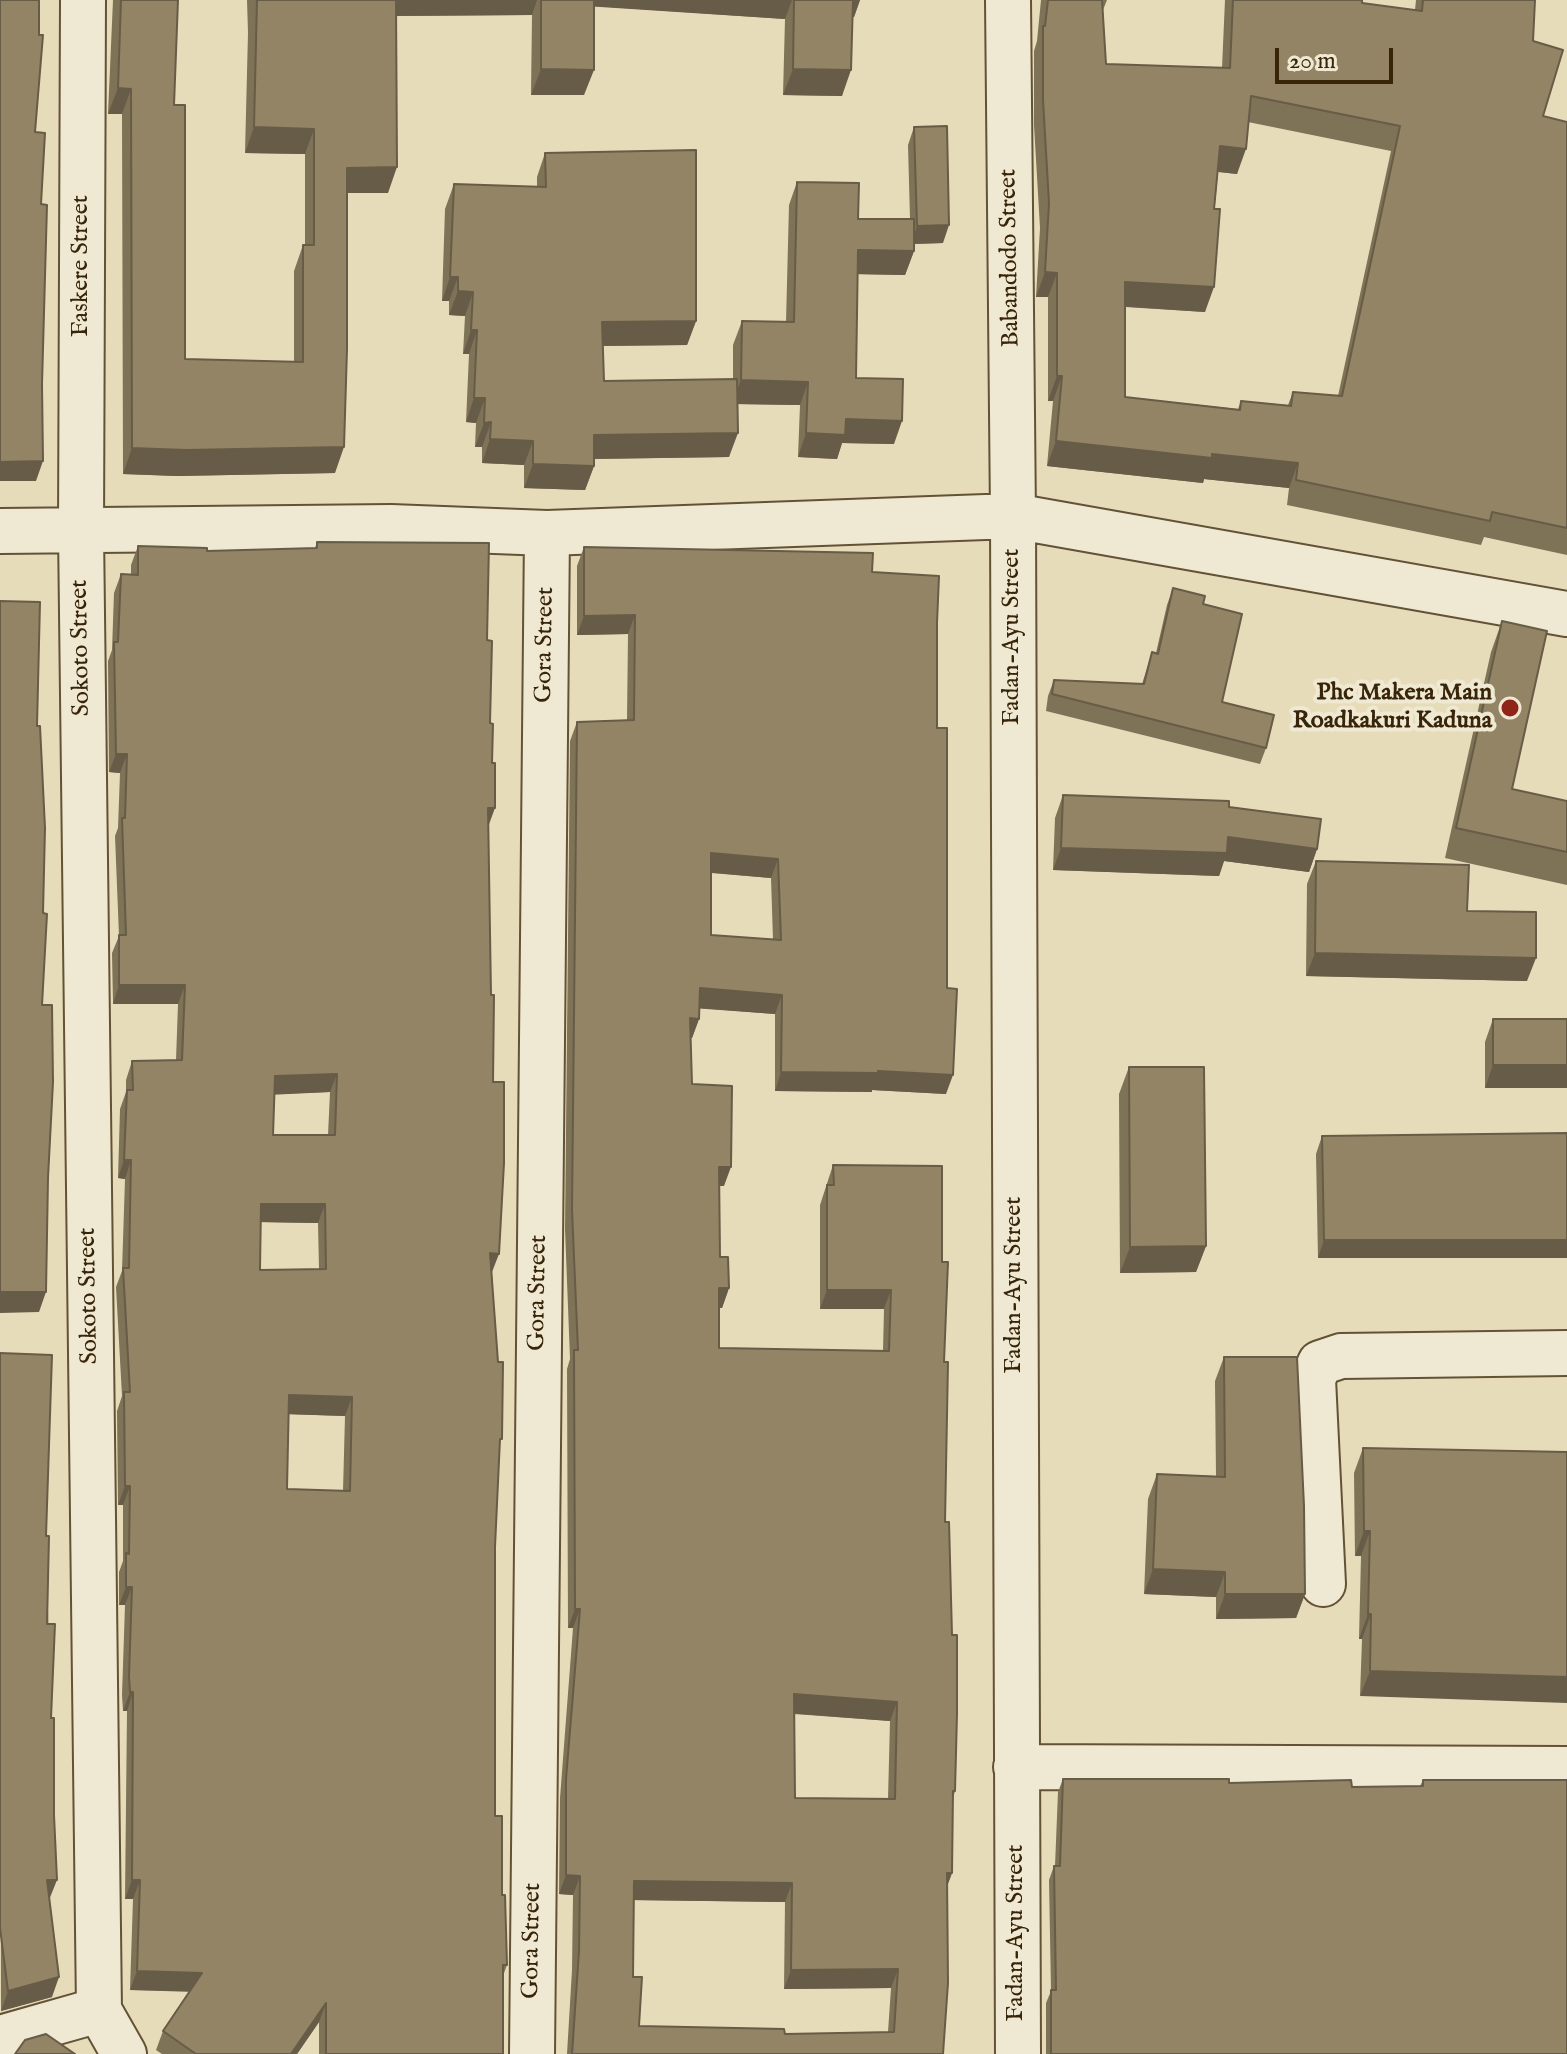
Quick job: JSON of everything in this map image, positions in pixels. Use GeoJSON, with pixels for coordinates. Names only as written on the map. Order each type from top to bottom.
{"type":"FeatureCollection","features":[{"type":"Feature","properties":{"kind":"street","name":"Faskere Street"},"geometry":{"type":"LineString","coordinates":[[81,531],[83,0]]}},
{"type":"Feature","properties":{"kind":"street","name":"Babandodo Street"},"geometry":{"type":"LineString","coordinates":[[1008,0],[1013,516]]}},
{"type":"Feature","properties":{"kind":"street"},"geometry":{"type":"LineString","coordinates":[[0,531],[391,527],[547,533],[1013,516],[1567,614]]}},
{"type":"Feature","properties":{"kind":"street","name":"Fadan-Ayu Street"},"geometry":{"type":"LineString","coordinates":[[1013,516],[1018,2054]]}},
{"type":"Feature","properties":{"kind":"street","name":"Sokoto Street"},"geometry":{"type":"LineString","coordinates":[[81,531],[99,2010],[124,2054]]}},
{"type":"Feature","properties":{"kind":"street","name":"Gora Street"},"geometry":{"type":"LineString","coordinates":[[532,2054],[547,533]]}},
{"type":"Feature","properties":{"kind":"street"},"geometry":{"type":"LineString","coordinates":[[1323,1584],[1313,1379],[1320,1363],[1341,1356],[1567,1353]]}},
{"type":"Feature","properties":{"kind":"street"},"geometry":{"type":"LineString","coordinates":[[1016,1767],[1567,1769]]}},
{"type":"Feature","properties":{"kind":"street"},"geometry":{"type":"LineString","coordinates":[[0,2038],[99,2010]]}},
{"type":"Feature","properties":{"kind":"building"},"geometry":{"type":"Polygon","coordinates":[[[0,0],[39,0],[39,35],[43,35],[35,132],[45,133],[41,204],[47,205],[43,461],[0,462],[0,0]]]}},
{"type":"Feature","properties":{"kind":"building"},"geometry":{"type":"Polygon","coordinates":[[[121,0],[178,0],[174,105],[185,105],[185,359],[303,362],[303,245],[314,245],[314,129],[254,127],[257,0],[396,0],[397,167],[347,168],[344,447],[132,448],[131,89],[118,88],[121,0]]]}},
{"type":"Feature","properties":{"kind":"building"},"geometry":{"type":"Polygon","coordinates":[[[541,0],[594,0],[594,70],[541,69],[541,0]]]}},
{"type":"Feature","properties":{"kind":"building"},"geometry":{"type":"Polygon","coordinates":[[[794,0],[853,0],[851,70],[793,69],[794,0]]]}},
{"type":"Feature","properties":{"kind":"building"},"geometry":{"type":"Polygon","coordinates":[[[1048,0],[1102,0],[1106,64],[1230,68],[1233,0],[1362,0],[1362,3],[1422,11],[1423,0],[1535,0],[1533,41],[1563,50],[1543,116],[1567,122],[1567,528],[1492,512],[1490,521],[1296,480],[1298,463],[1212,454],[1212,458],[1056,441],[1062,376],[1057,376],[1057,273],[1045,272],[1049,203],[1043,100],[1048,0]],[[1251,96],[1246,149],[1220,146],[1214,209],[1220,209],[1214,287],[1125,282],[1125,397],[1240,410],[1241,401],[1291,406],[1293,392],[1342,396],[1400,126],[1251,96]]]}},
{"type":"Feature","properties":{"kind":"building"},"geometry":{"type":"Polygon","coordinates":[[[947,126],[949,225],[917,226],[914,127],[947,126]]]}},
{"type":"Feature","properties":{"kind":"building"},"geometry":{"type":"Polygon","coordinates":[[[696,150],[696,321],[602,322],[604,381],[737,379],[738,433],[594,435],[594,466],[533,464],[533,441],[490,439],[491,422],[484,423],[485,398],[474,398],[477,330],[471,330],[473,292],[458,291],[458,277],[450,277],[454,184],[546,187],[545,153],[696,150]]]}},
{"type":"Feature","properties":{"kind":"building"},"geometry":{"type":"Polygon","coordinates":[[[797,182],[859,183],[858,219],[914,219],[914,251],[858,250],[856,378],[903,379],[902,421],[846,419],[845,435],[806,433],[808,382],[741,380],[742,321],[794,322],[797,182]]]}},
{"type":"Feature","properties":{"kind":"building"},"geometry":{"type":"Polygon","coordinates":[[[317,542],[489,543],[487,640],[492,641],[490,723],[493,724],[492,763],[495,763],[495,808],[488,808],[491,995],[494,995],[493,1082],[504,1082],[499,1254],[490,1253],[498,1362],[503,1362],[495,1547],[495,1816],[502,1816],[502,1895],[505,1895],[507,1965],[503,1965],[503,2054],[326,2054],[326,2003],[291,2054],[196,2054],[163,2031],[202,1973],[137,1971],[140,1880],[132,1880],[133,1692],[130,1692],[129,1676],[132,1587],[126,1587],[130,1486],[125,1486],[124,1392],[130,1392],[123,1268],[129,1268],[131,1160],[124,1160],[127,1090],[133,1090],[132,1061],[182,1060],[185,985],[119,985],[119,935],[126,935],[122,818],[125,818],[127,754],[116,754],[114,642],[118,642],[121,574],[138,575],[138,546],[207,548],[207,551],[317,548],[317,542]],[[337,1074],[275,1076],[273,1135],[335,1135],[337,1074]],[[261,1204],[260,1270],[326,1269],[325,1204],[261,1204]],[[289,1395],[287,1489],[350,1491],[352,1397],[289,1395]]]}},
{"type":"Feature","properties":{"kind":"building"},"geometry":{"type":"Polygon","coordinates":[[[584,547],[873,553],[872,572],[939,576],[937,728],[947,728],[947,988],[957,989],[953,1075],[878,1071],[781,1072],[782,995],[700,988],[699,1019],[690,1018],[692,1084],[732,1086],[731,1167],[719,1167],[720,1257],[728,1257],[729,1288],[719,1288],[719,1348],[889,1351],[891,1290],[827,1290],[827,1185],[834,1185],[833,1165],[942,1166],[942,1262],[948,1262],[944,1362],[948,1362],[945,1522],[949,1522],[952,1635],[957,1635],[955,1791],[952,1873],[947,1873],[948,1983],[943,2054],[572,2054],[580,1876],[566,1875],[566,1779],[580,1609],[575,1609],[574,1350],[578,1350],[572,1210],[577,722],[634,720],[635,615],[584,616],[584,547]],[[711,853],[711,935],[781,940],[778,859],[711,853]],[[794,1694],[795,1798],[895,1799],[897,1702],[794,1694]],[[634,1881],[633,1977],[642,1977],[639,2026],[784,2029],[785,2034],[894,2032],[898,1969],[791,1970],[792,1883],[634,1881]]]}},
{"type":"Feature","properties":{"kind":"building"},"geometry":{"type":"Polygon","coordinates":[[[1173,588],[1205,596],[1203,604],[1242,614],[1222,702],[1274,715],[1266,748],[1052,694],[1054,680],[1144,684],[1152,652],[1158,654],[1173,588]]]}},
{"type":"Feature","properties":{"kind":"building"},"geometry":{"type":"Polygon","coordinates":[[[0,601],[40,602],[37,726],[40,726],[45,828],[43,913],[47,914],[42,1005],[52,1005],[53,1082],[46,1292],[0,1292],[0,601]]]}},
{"type":"Feature","properties":{"kind":"building"},"geometry":{"type":"Polygon","coordinates":[[[1502,621],[1547,631],[1512,789],[1567,801],[1567,852],[1456,828],[1502,621]]]}},
{"type":"Feature","properties":{"kind":"building"},"geometry":{"type":"Polygon","coordinates":[[[1063,795],[1229,801],[1229,807],[1321,819],[1317,849],[1228,837],[1227,853],[1061,848],[1063,795]]]}},
{"type":"Feature","properties":{"kind":"building"},"geometry":{"type":"Polygon","coordinates":[[[1316,861],[1469,865],[1467,911],[1536,912],[1536,958],[1315,953],[1316,861]]]}},
{"type":"Feature","properties":{"kind":"building"},"geometry":{"type":"Polygon","coordinates":[[[1493,1019],[1567,1019],[1567,1065],[1493,1065],[1493,1019]]]}},
{"type":"Feature","properties":{"kind":"building"},"geometry":{"type":"Polygon","coordinates":[[[1129,1067],[1204,1067],[1206,1246],[1130,1247],[1129,1067]]]}},
{"type":"Feature","properties":{"kind":"building"},"geometry":{"type":"Polygon","coordinates":[[[1567,1133],[1567,1240],[1324,1240],[1322,1136],[1567,1133]]]}},
{"type":"Feature","properties":{"kind":"building"},"geometry":{"type":"Polygon","coordinates":[[[0,1353],[52,1355],[46,1536],[49,1536],[47,1624],[55,1624],[51,1718],[54,1718],[57,1880],[47,1880],[59,1977],[8,1991],[0,1928],[0,1353]]]}},
{"type":"Feature","properties":{"kind":"building"},"geometry":{"type":"Polygon","coordinates":[[[1224,1357],[1297,1357],[1305,1594],[1225,1594],[1225,1572],[1153,1569],[1157,1474],[1225,1477],[1224,1357]]]}},
{"type":"Feature","properties":{"kind":"building"},"geometry":{"type":"Polygon","coordinates":[[[1363,1448],[1567,1452],[1567,1677],[1370,1671],[1370,1531],[1364,1531],[1363,1448]]]}},
{"type":"Feature","properties":{"kind":"building"},"geometry":{"type":"Polygon","coordinates":[[[1063,1779],[1229,1779],[1229,1783],[1351,1780],[1352,1787],[1423,1786],[1423,1780],[1567,1780],[1567,2054],[1051,2054],[1051,1990],[1056,1990],[1054,1866],[1060,1866],[1063,1779]]]}},
{"type":"Feature","properties":{"kind":"building"},"geometry":{"type":"Polygon","coordinates":[[[46,2034],[75,2054],[15,2054],[25,2040],[46,2034]]]}},
{"type":"Feature","properties":{"kind":"place","name":"Phc Makera Main Roadkakuri Kaduna"},"geometry":{"type":"Point","coordinates":[1510,708]}}]}
